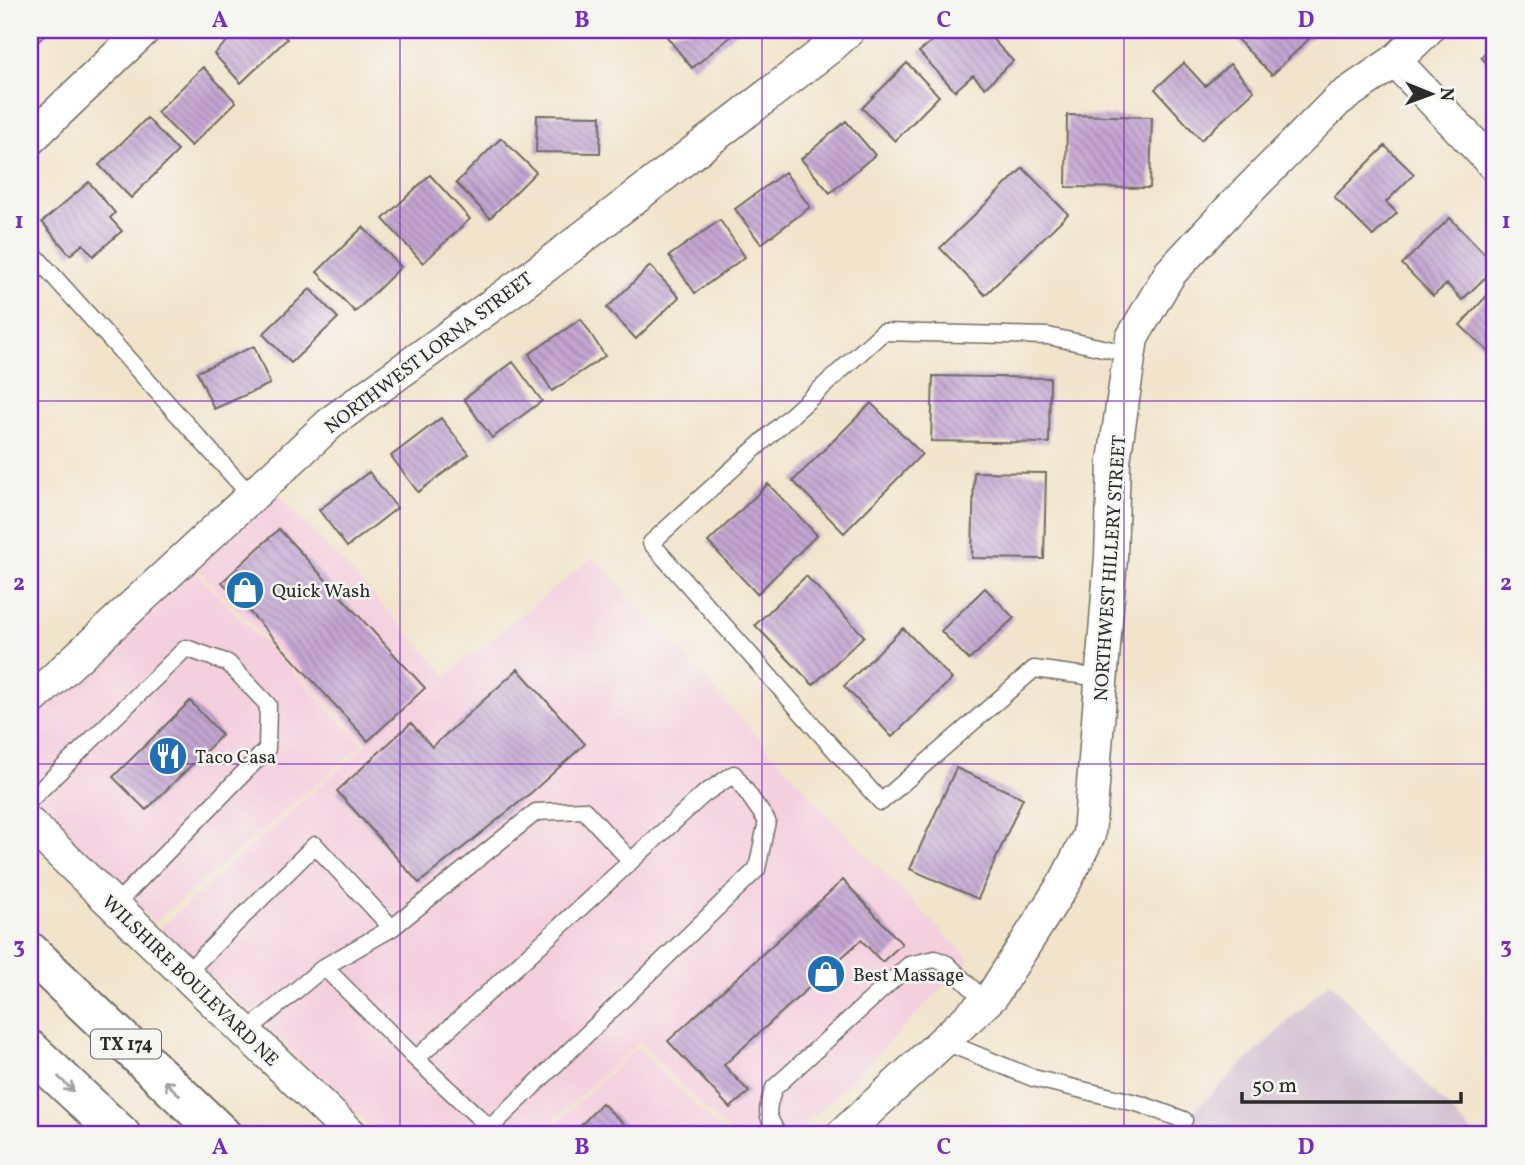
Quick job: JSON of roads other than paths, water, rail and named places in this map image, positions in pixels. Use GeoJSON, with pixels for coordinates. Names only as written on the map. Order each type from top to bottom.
{"type":"FeatureCollection","features":[{"type":"Feature","properties":{"kind":"main road","name":"TX 174"},"geometry":{"type":"LineString","coordinates":[[30,952],[222,1135]]}},
{"type":"Feature","properties":{"kind":"main road"},"geometry":{"type":"LineString","coordinates":[[30,1050],[121,1135]]}},
{"type":"Feature","properties":{"kind":"street"},"geometry":{"type":"LineString","coordinates":[[30,139],[144,30]]}},
{"type":"Feature","properties":{"kind":"street","name":"NORTHWEST LORNA STREET"},"geometry":{"type":"LineString","coordinates":[[30,701],[334,420],[547,265],[849,30]]}},
{"type":"Feature","properties":{"kind":"street","name":"NORTHWEST HILLERY STREET"},"geometry":{"type":"LineString","coordinates":[[842,1135],[992,996],[1066,880],[1089,835],[1111,557],[1114,461],[1132,338],[1170,272],[1338,100],[1395,61],[1427,30]]}},
{"type":"Feature","properties":{"kind":"street"},"geometry":{"type":"LineString","coordinates":[[1395,61],[1495,166]]}},
{"type":"Feature","properties":{"kind":"street","name":"WILSHIRE BOULEVARD NE"},"geometry":{"type":"LineString","coordinates":[[30,824],[352,1135]]}},
{"type":"Feature","properties":{"kind":"lane"},"geometry":{"type":"LineString","coordinates":[[30,250],[251,496]]}},
{"type":"Feature","properties":{"kind":"lane"},"geometry":{"type":"LineString","coordinates":[[1101,678],[1034,669],[881,802],[651,543],[883,332],[1048,336],[1130,354]]}},
{"type":"Feature","properties":{"kind":"lane"},"geometry":{"type":"LineString","coordinates":[[30,800],[186,648],[228,663],[268,705],[267,749],[114,906]]}},
{"type":"Feature","properties":{"kind":"lane"},"geometry":{"type":"LineString","coordinates":[[324,967],[416,1059],[490,1128],[757,869],[767,821],[734,774],[704,794],[416,1059]]}},
{"type":"Feature","properties":{"kind":"lane"},"geometry":{"type":"LineString","coordinates":[[246,1032],[324,967],[392,928],[536,812],[584,810],[631,861]]}},
{"type":"Feature","properties":{"kind":"lane"},"geometry":{"type":"LineString","coordinates":[[185,974],[315,845],[392,928]]}},
{"type":"Feature","properties":{"kind":"lane"},"geometry":{"type":"LineString","coordinates":[[779,1135],[768,1120],[768,1105],[774,1088],[909,965],[934,959],[947,964],[986,1002]]}},
{"type":"Feature","properties":{"kind":"lane"},"geometry":{"type":"LineString","coordinates":[[943,1041],[1033,1077],[1140,1104],[1184,1119]]}},
{"type":"Feature","properties":{"kind":"place","name":"Quick Wash"},"geometry":{"type":"Point","coordinates":[245,590]}},
{"type":"Feature","properties":{"kind":"place","name":"Taco Casa"},"geometry":{"type":"Point","coordinates":[168,756]}},
{"type":"Feature","properties":{"kind":"place","name":"Best Massage"},"geometry":{"type":"Point","coordinates":[826,974]}}]}
